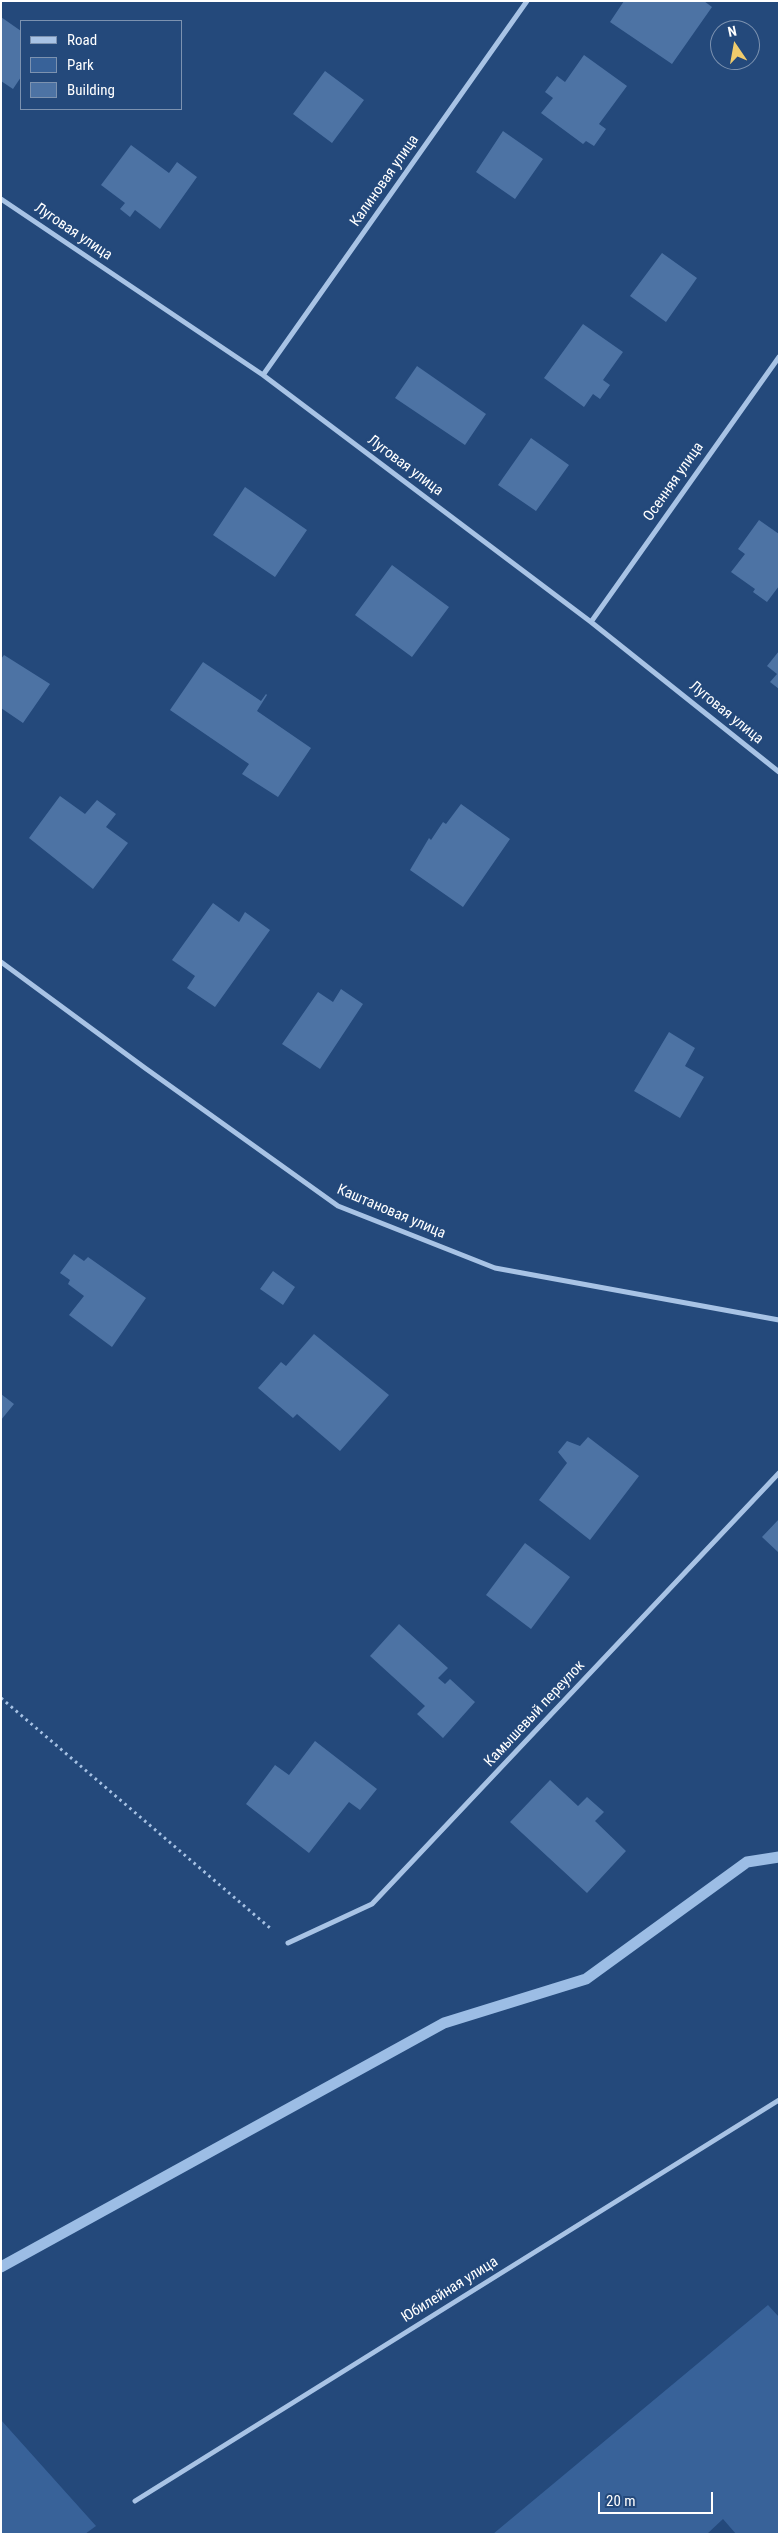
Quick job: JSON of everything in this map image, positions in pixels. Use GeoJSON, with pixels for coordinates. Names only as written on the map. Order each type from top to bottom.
{"type":"FeatureCollection","features":[{"type":"Feature","properties":{"kind":"street","name":"Калиновая улица"},"geometry":{"type":"LineString","coordinates":[[263,375],[527,1]]}},
{"type":"Feature","properties":{"kind":"street","name":"Луговая улица"},"geometry":{"type":"LineString","coordinates":[[1,199],[263,375],[590,622],[779,772]]}},
{"type":"Feature","properties":{"kind":"street","name":"Осенняя улица"},"geometry":{"type":"LineString","coordinates":[[590,622],[779,358]]}},
{"type":"Feature","properties":{"kind":"street","name":"Каштановая улица"},"geometry":{"type":"LineString","coordinates":[[1,962],[338,1206],[495,1268],[779,1320]]}},
{"type":"Feature","properties":{"kind":"street","name":"Камышевый переулок"},"geometry":{"type":"LineString","coordinates":[[288,1944],[372,1904],[779,1472]]}},
{"type":"Feature","properties":{"kind":"street","name":"Юбилейная улица"},"geometry":{"type":"LineString","coordinates":[[135,2501],[779,2100]]}},
{"type":"Feature","properties":{"kind":"path"},"geometry":{"type":"LineString","coordinates":[[1,1698],[288,1944]]}},
{"type":"Feature","properties":{"kind":"green space"},"geometry":{"type":"Polygon","coordinates":[[[768,2305],[779,2317],[779,2534],[736,2534],[723,2519],[707,2534],[493,2534],[768,2305]]]}},
{"type":"Feature","properties":{"kind":"green space"},"geometry":{"type":"Polygon","coordinates":[[[1,2420],[96,2526],[85,2534],[1,2534],[1,2420]]]}},
{"type":"Feature","properties":{"kind":"building"},"geometry":{"type":"Polygon","coordinates":[[[624,1],[704,1],[712,7],[672,64],[610,22],[624,1]]]}},
{"type":"Feature","properties":{"kind":"building"},"geometry":{"type":"Polygon","coordinates":[[[1,17],[20,30],[20,78],[13,89],[1,81],[1,17]]]}},
{"type":"Feature","properties":{"kind":"building"},"geometry":{"type":"Polygon","coordinates":[[[584,55],[627,86],[599,124],[606,129],[594,146],[586,141],[583,144],[541,113],[553,98],[545,92],[557,76],[565,82],[584,55]]]}},
{"type":"Feature","properties":{"kind":"building"},"geometry":{"type":"Polygon","coordinates":[[[325,71],[364,100],[332,143],[293,114],[325,71]]]}},
{"type":"Feature","properties":{"kind":"building"},"geometry":{"type":"Polygon","coordinates":[[[503,131],[543,159],[515,199],[476,172],[503,131]]]}},
{"type":"Feature","properties":{"kind":"building"},"geometry":{"type":"Polygon","coordinates":[[[131,145],[169,173],[177,162],[197,177],[160,229],[135,210],[130,217],[120,209],[125,203],[101,185],[131,145]]]}},
{"type":"Feature","properties":{"kind":"building"},"geometry":{"type":"Polygon","coordinates":[[[662,253],[697,278],[666,322],[630,296],[662,253]]]}},
{"type":"Feature","properties":{"kind":"building"},"geometry":{"type":"Polygon","coordinates":[[[583,324],[623,352],[603,380],[610,385],[600,399],[593,394],[584,407],[544,378],[583,324]]]}},
{"type":"Feature","properties":{"kind":"building"},"geometry":{"type":"Polygon","coordinates":[[[417,366],[486,414],[465,445],[395,398],[417,366]]]}},
{"type":"Feature","properties":{"kind":"building"},"geometry":{"type":"Polygon","coordinates":[[[531,438],[569,465],[536,511],[498,485],[531,438]]]}},
{"type":"Feature","properties":{"kind":"building"},"geometry":{"type":"Polygon","coordinates":[[[245,487],[307,530],[275,577],[213,535],[245,487]]]}},
{"type":"Feature","properties":{"kind":"building"},"geometry":{"type":"Polygon","coordinates":[[[759,520],[779,534],[779,586],[767,602],[753,592],[755,589],[731,572],[745,554],[738,549],[759,520]]]}},
{"type":"Feature","properties":{"kind":"building"},"geometry":{"type":"Polygon","coordinates":[[[392,565],[449,607],[412,657],[355,615],[392,565]]]}},
{"type":"Feature","properties":{"kind":"building"},"geometry":{"type":"Polygon","coordinates":[[[779,651],[779,689],[770,682],[777,674],[767,666],[779,651]]]}},
{"type":"Feature","properties":{"kind":"building"},"geometry":{"type":"Polygon","coordinates":[[[4,655],[50,684],[23,723],[1,708],[1,659],[4,655]]]}},
{"type":"Feature","properties":{"kind":"building"},"geometry":{"type":"Polygon","coordinates":[[[203,662],[261,701],[266,694],[257,711],[311,748],[278,797],[242,774],[249,764],[170,710],[203,662]]]}},
{"type":"Feature","properties":{"kind":"building"},"geometry":{"type":"Polygon","coordinates":[[[60,796],[85,814],[97,800],[116,814],[106,827],[128,843],[93,889],[29,838],[60,796]]]}},
{"type":"Feature","properties":{"kind":"building"},"geometry":{"type":"Polygon","coordinates":[[[461,804],[510,839],[463,907],[410,870],[429,838],[431,840],[443,822],[446,824],[461,804]]]}},
{"type":"Feature","properties":{"kind":"building"},"geometry":{"type":"Polygon","coordinates":[[[213,903],[239,922],[245,912],[270,930],[215,1007],[187,988],[195,976],[172,960],[213,903]]]}},
{"type":"Feature","properties":{"kind":"building"},"geometry":{"type":"Polygon","coordinates":[[[341,989],[363,1004],[320,1069],[282,1044],[318,992],[333,1002],[341,989]]]}},
{"type":"Feature","properties":{"kind":"building"},"geometry":{"type":"Polygon","coordinates":[[[669,1032],[695,1048],[685,1066],[704,1077],[680,1118],[634,1091],[669,1032]]]}},
{"type":"Feature","properties":{"kind":"building"},"geometry":{"type":"Polygon","coordinates":[[[74,1254],[84,1261],[88,1257],[146,1298],[112,1347],[69,1315],[84,1296],[68,1284],[70,1280],[60,1273],[74,1254]]]}},
{"type":"Feature","properties":{"kind":"building"},"geometry":{"type":"Polygon","coordinates":[[[273,1271],[295,1287],[283,1305],[260,1289],[273,1271]]]}},
{"type":"Feature","properties":{"kind":"building"},"geometry":{"type":"Polygon","coordinates":[[[314,1334],[389,1395],[340,1451],[297,1414],[293,1418],[258,1388],[281,1362],[286,1366],[314,1334]]]}},
{"type":"Feature","properties":{"kind":"building"},"geometry":{"type":"Polygon","coordinates":[[[1,1394],[14,1404],[1,1420],[1,1394]]]}},
{"type":"Feature","properties":{"kind":"building"},"geometry":{"type":"Polygon","coordinates":[[[588,1437],[639,1476],[590,1540],[539,1500],[567,1463],[558,1452],[567,1441],[580,1446],[588,1437]]]}},
{"type":"Feature","properties":{"kind":"building"},"geometry":{"type":"Polygon","coordinates":[[[779,1519],[779,1553],[762,1537],[779,1519]]]}},
{"type":"Feature","properties":{"kind":"building"},"geometry":{"type":"Polygon","coordinates":[[[525,1543],[570,1577],[531,1629],[486,1595],[525,1543]]]}},
{"type":"Feature","properties":{"kind":"building"},"geometry":{"type":"Polygon","coordinates":[[[399,1624],[448,1668],[438,1678],[445,1684],[450,1679],[475,1702],[443,1738],[417,1714],[425,1706],[370,1656],[399,1624]]]}},
{"type":"Feature","properties":{"kind":"building"},"geometry":{"type":"Polygon","coordinates":[[[315,1741],[377,1789],[360,1810],[349,1802],[309,1853],[246,1804],[275,1765],[289,1775],[315,1741]]]}},
{"type":"Feature","properties":{"kind":"building"},"geometry":{"type":"Polygon","coordinates":[[[550,1780],[578,1806],[587,1797],[604,1812],[595,1821],[626,1851],[587,1893],[510,1822],[550,1780]]]}},
{"type":"Feature","properties":{"kind":"waterway"},"geometry":{"type":"LineString","coordinates":[[1,2267],[444,2023],[586,1979],[747,1862],[779,1857]]}}]}
